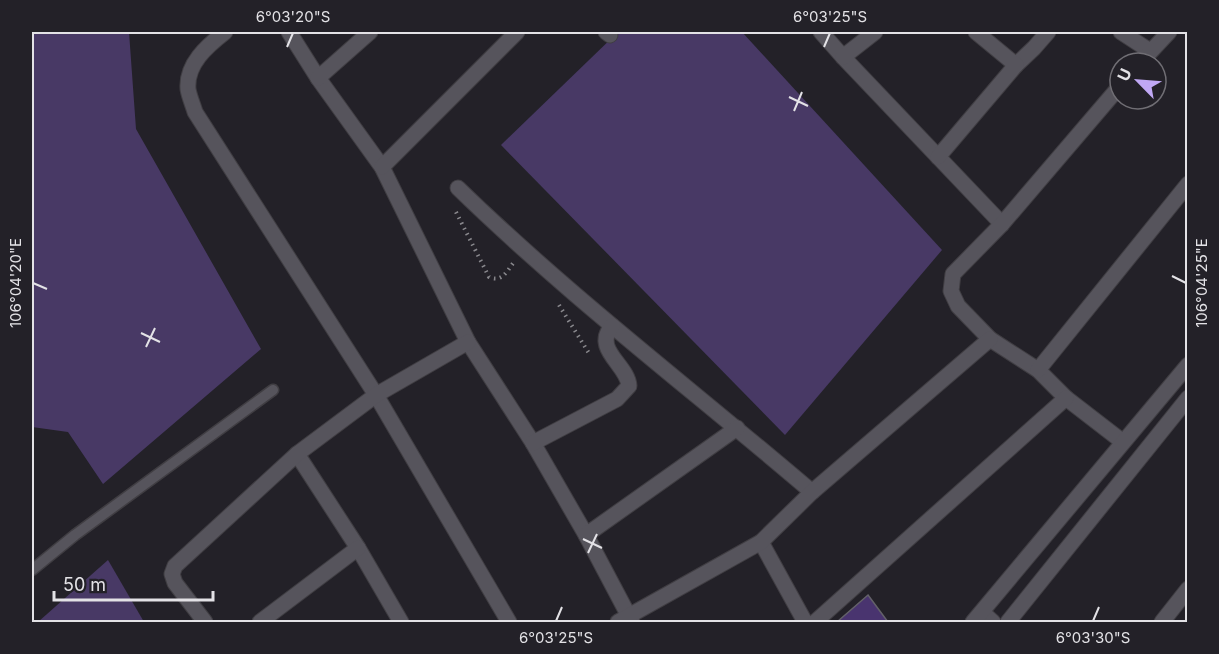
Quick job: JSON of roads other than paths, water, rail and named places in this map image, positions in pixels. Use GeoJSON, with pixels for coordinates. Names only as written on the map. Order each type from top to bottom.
{"type":"FeatureCollection","features":[{"type":"Feature","properties":{"kind":"street"},"geometry":{"type":"LineString","coordinates":[[225,32],[206,48],[190,68],[188,89],[195,112],[376,395],[509,622]]}},
{"type":"Feature","properties":{"kind":"street"},"geometry":{"type":"LineString","coordinates":[[289,32],[318,78],[382,167],[468,342],[533,443],[586,535],[626,620],[761,542],[812,492],[990,339]]}},
{"type":"Feature","properties":{"kind":"street"},"geometry":{"type":"LineString","coordinates":[[318,78],[370,32]]}},
{"type":"Feature","properties":{"kind":"street"},"geometry":{"type":"LineString","coordinates":[[382,167],[517,32]]}},
{"type":"Feature","properties":{"kind":"street"},"geometry":{"type":"LineString","coordinates":[[821,32],[1002,225]]}},
{"type":"Feature","properties":{"kind":"street"},"geometry":{"type":"LineString","coordinates":[[843,57],[875,32]]}},
{"type":"Feature","properties":{"kind":"street"},"geometry":{"type":"LineString","coordinates":[[976,32],[1016,65]]}},
{"type":"Feature","properties":{"kind":"street"},"geometry":{"type":"LineString","coordinates":[[938,157],[1016,65],[1048,32]]}},
{"type":"Feature","properties":{"kind":"street"},"geometry":{"type":"LineString","coordinates":[[1122,32],[1150,51],[1168,32]]}},
{"type":"Feature","properties":{"kind":"street"},"geometry":{"type":"LineString","coordinates":[[1108,100],[1002,225],[953,274],[951,291],[958,306],[990,339],[1038,370],[1066,398],[1123,442]]}},
{"type":"Feature","properties":{"kind":"street"},"geometry":{"type":"LineString","coordinates":[[1038,370],[1188,184]]}},
{"type":"Feature","properties":{"kind":"street"},"geometry":{"type":"LineString","coordinates":[[458,188],[612,326],[812,492]]}},
{"type":"Feature","properties":{"kind":"street"},"geometry":{"type":"LineString","coordinates":[[533,443],[617,399],[629,386],[627,377],[607,348],[606,336],[612,326]]}},
{"type":"Feature","properties":{"kind":"street"},"geometry":{"type":"LineString","coordinates":[[205,622],[175,582],[172,574],[175,566],[297,454],[376,395],[468,342]]}},
{"type":"Feature","properties":{"kind":"street"},"geometry":{"type":"LineString","coordinates":[[993,622],[977,617],[1188,365]]}},
{"type":"Feature","properties":{"kind":"street"},"geometry":{"type":"LineString","coordinates":[[815,622],[1066,398]]}},
{"type":"Feature","properties":{"kind":"street"},"geometry":{"type":"LineString","coordinates":[[1008,622],[1188,398]]}},
{"type":"Feature","properties":{"kind":"street"},"geometry":{"type":"LineString","coordinates":[[586,535],[737,428]]}},
{"type":"Feature","properties":{"kind":"street"},"geometry":{"type":"LineString","coordinates":[[297,454],[358,548],[401,622]]}},
{"type":"Feature","properties":{"kind":"street"},"geometry":{"type":"LineString","coordinates":[[761,542],[805,622]]}},
{"type":"Feature","properties":{"kind":"street"},"geometry":{"type":"LineString","coordinates":[[260,622],[282,616],[358,548]]}},
{"type":"Feature","properties":{"kind":"street"},"geometry":{"type":"LineString","coordinates":[[1162,622],[1188,590]]}},
{"type":"Feature","properties":{"kind":"lane"},"geometry":{"type":"LineString","coordinates":[[32,570],[75,535],[273,390]]}}]}
